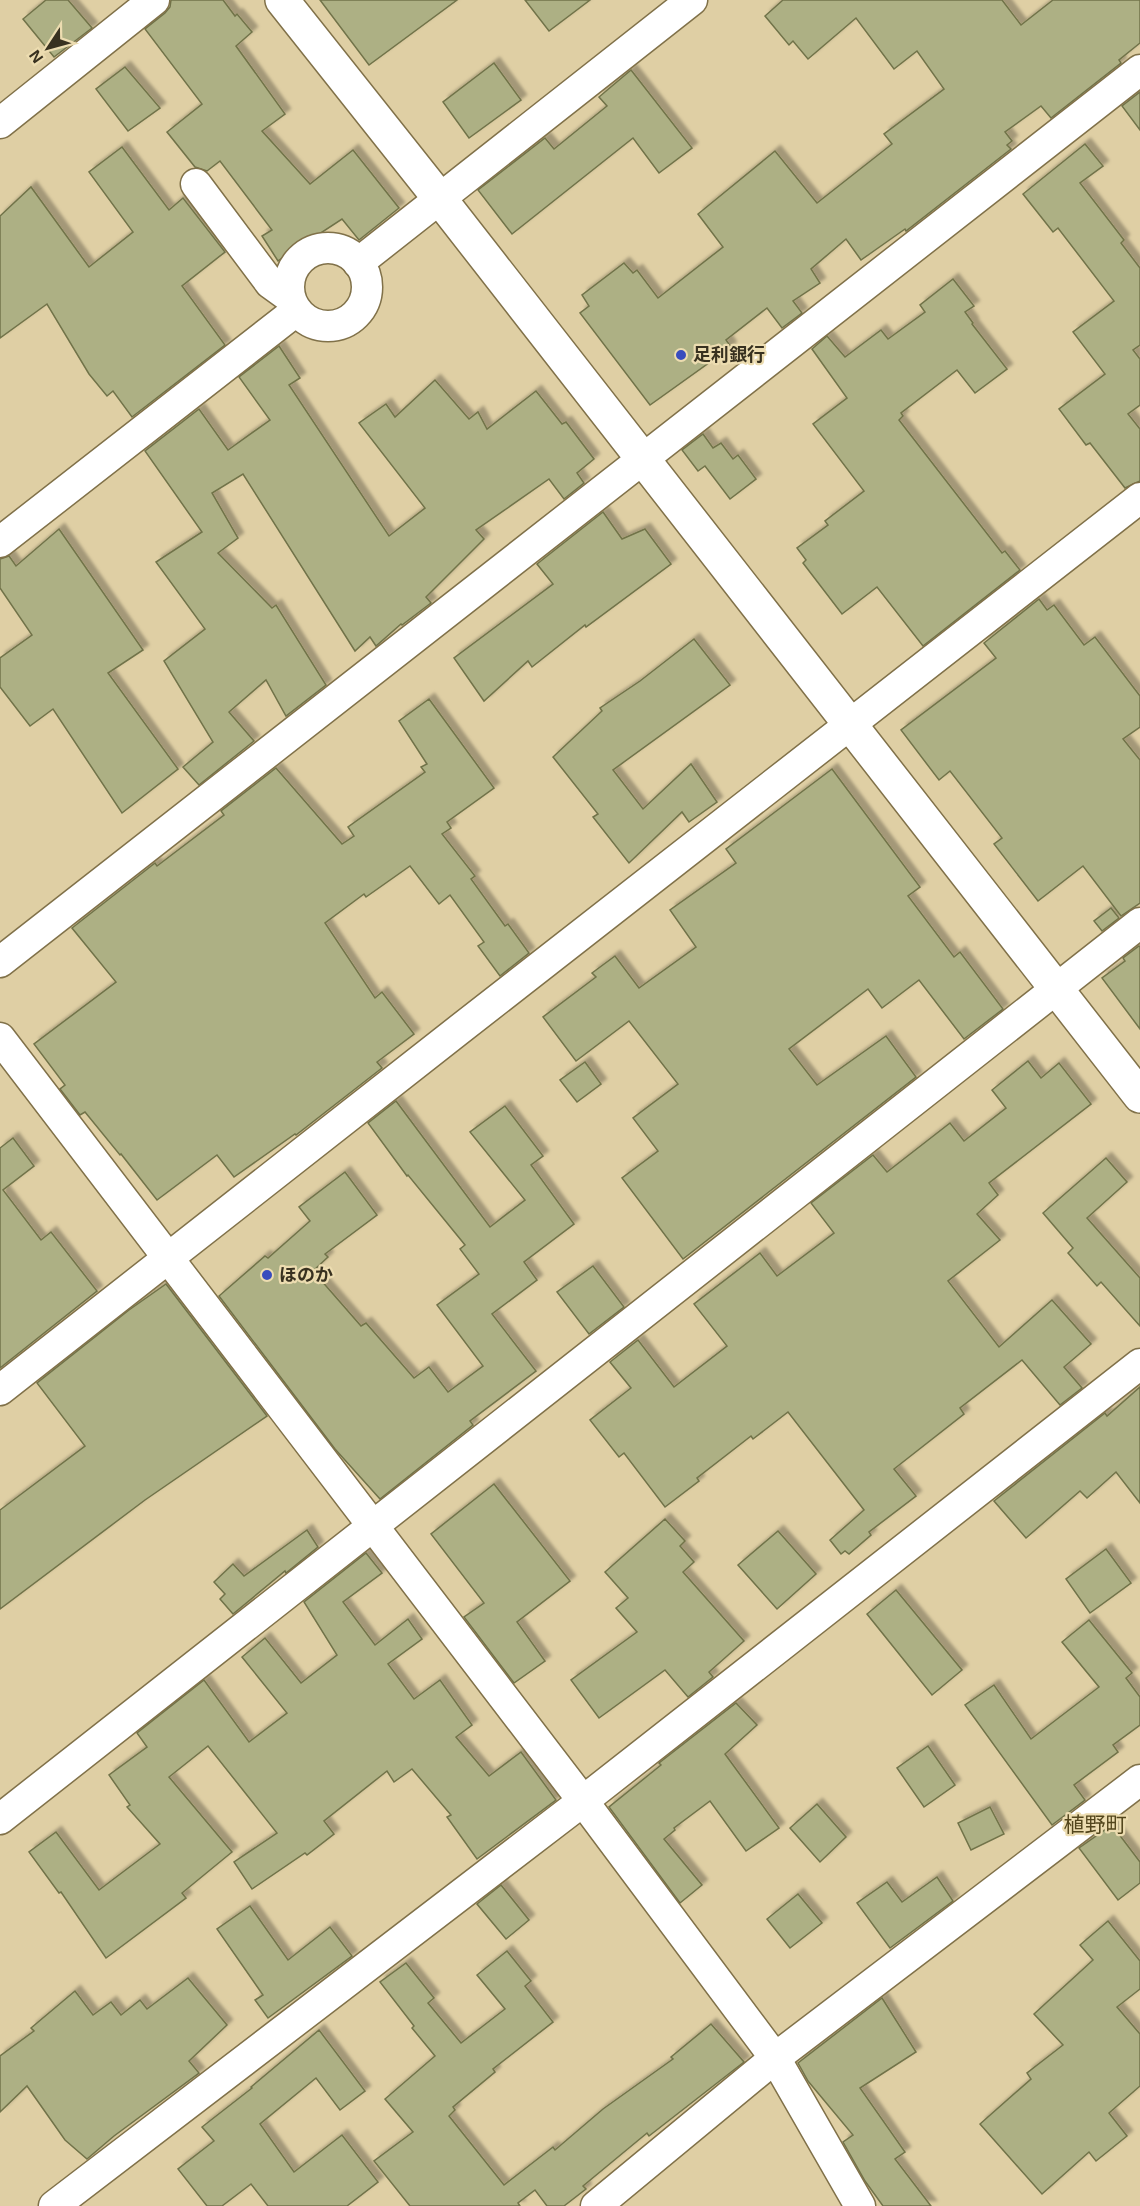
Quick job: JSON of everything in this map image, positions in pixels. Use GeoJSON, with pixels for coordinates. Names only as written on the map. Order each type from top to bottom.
{"type":"FeatureCollection","features":[{"type":"Feature","properties":{"kind":"street"},"geometry":{"type":"LineString","coordinates":[[0,123],[154,0]]}},
{"type":"Feature","properties":{"kind":"street"},"geometry":{"type":"LineString","coordinates":[[282,0],[1140,1096]]}},
{"type":"Feature","properties":{"kind":"street"},"geometry":{"type":"LineString","coordinates":[[358,263],[692,0]]}},
{"type":"Feature","properties":{"kind":"street"},"geometry":{"type":"LineString","coordinates":[[0,962],[1140,70]]}},
{"type":"Feature","properties":{"kind":"street"},"geometry":{"type":"LineString","coordinates":[[196,184],[270,283],[311,323],[325,327],[338,326],[355,317],[364,305],[368,292],[367,279],[358,263],[342,250],[328,248],[314,250],[302,257],[293,267],[289,281],[292,304]]}},
{"type":"Feature","properties":{"kind":"street"},"geometry":{"type":"LineString","coordinates":[[0,542],[292,304]]}},
{"type":"Feature","properties":{"kind":"street"},"geometry":{"type":"LineString","coordinates":[[0,1390],[1140,498]]}},
{"type":"Feature","properties":{"kind":"street"},"geometry":{"type":"LineString","coordinates":[[0,1819],[1140,923]]}},
{"type":"Feature","properties":{"kind":"street"},"geometry":{"type":"LineString","coordinates":[[0,1038],[583,1801],[775,2058],[860,2206]]}},
{"type":"Feature","properties":{"kind":"street"},"geometry":{"type":"LineString","coordinates":[[54,2206],[583,1801],[1140,1364]]}},
{"type":"Feature","properties":{"kind":"street"},"geometry":{"type":"LineString","coordinates":[[596,2206],[775,2058],[1140,1780]]}},
{"type":"Feature","properties":{"kind":"building"},"geometry":{"type":"Polygon","coordinates":[[[46,0],[68,0],[92,28],[54,57],[23,19],[46,0]]]}},
{"type":"Feature","properties":{"kind":"building"},"geometry":{"type":"Polygon","coordinates":[[[171,0],[223,0],[235,16],[237,14],[252,32],[236,46],[285,114],[262,131],[310,184],[353,150],[399,208],[359,240],[342,219],[278,261],[262,236],[272,230],[220,161],[207,171],[195,167],[167,132],[202,104],[145,29],[165,13],[170,7],[171,0]]]}},
{"type":"Feature","properties":{"kind":"building"},"geometry":{"type":"Polygon","coordinates":[[[320,0],[457,0],[369,65],[320,0]]]}},
{"type":"Feature","properties":{"kind":"building"},"geometry":{"type":"Polygon","coordinates":[[[525,0],[590,0],[549,31],[525,0]]]}},
{"type":"Feature","properties":{"kind":"building"},"geometry":{"type":"Polygon","coordinates":[[[783,0],[1002,0],[1021,25],[1053,0],[1140,0],[1140,43],[1119,60],[1121,63],[1051,118],[1041,106],[1005,132],[1012,141],[1007,145],[1011,149],[906,231],[905,229],[861,260],[846,239],[811,269],[820,283],[793,301],[802,313],[782,328],[767,308],[726,340],[731,347],[650,405],[580,313],[589,306],[582,295],[624,263],[633,273],[637,270],[658,298],[723,247],[698,214],[775,151],[817,203],[892,144],[884,134],[944,89],[917,51],[894,69],[856,18],[808,59],[793,41],[789,45],[765,16],[783,0]]]}},
{"type":"Feature","properties":{"kind":"building"},"geometry":{"type":"Polygon","coordinates":[[[494,63],[521,100],[469,138],[443,102],[494,63]]]}},
{"type":"Feature","properties":{"kind":"building"},"geometry":{"type":"Polygon","coordinates":[[[125,67],[160,108],[128,131],[96,89],[125,67]]]}},
{"type":"Feature","properties":{"kind":"building"},"geometry":{"type":"Polygon","coordinates":[[[631,70],[692,148],[659,173],[633,138],[512,234],[478,190],[545,138],[554,149],[607,106],[599,97],[631,70]]]}},
{"type":"Feature","properties":{"kind":"building"},"geometry":{"type":"Polygon","coordinates":[[[1140,92],[1140,130],[1122,106],[1140,92]]]}},
{"type":"Feature","properties":{"kind":"building"},"geometry":{"type":"Polygon","coordinates":[[[1085,144],[1103,166],[1080,183],[1124,240],[1121,243],[1140,268],[1140,345],[1133,350],[1140,359],[1140,405],[1128,414],[1140,429],[1140,481],[1125,488],[1090,443],[1086,445],[1059,409],[1105,374],[1073,332],[1114,301],[1058,228],[1053,232],[1023,194],[1085,144]]]}},
{"type":"Feature","properties":{"kind":"building"},"geometry":{"type":"Polygon","coordinates":[[[122,147],[169,210],[183,198],[225,252],[182,286],[225,345],[132,417],[113,391],[107,396],[89,374],[47,304],[0,338],[0,216],[31,187],[89,267],[133,232],[89,172],[122,147]]]}},
{"type":"Feature","properties":{"kind":"building"},"geometry":{"type":"Polygon","coordinates":[[[953,279],[974,306],[965,312],[972,324],[1007,369],[975,393],[957,370],[901,413],[903,416],[899,420],[1002,553],[1005,551],[1020,570],[923,646],[877,587],[842,614],[803,563],[806,560],[797,548],[828,525],[825,521],[864,491],[813,424],[847,398],[812,349],[827,336],[845,357],[881,330],[888,339],[925,312],[920,305],[953,279]]]}},
{"type":"Feature","properties":{"kind":"building"},"geometry":{"type":"Polygon","coordinates":[[[279,346],[300,378],[289,385],[389,536],[425,508],[359,423],[386,404],[395,417],[435,380],[469,419],[478,412],[487,429],[536,391],[562,424],[566,422],[594,459],[577,473],[584,483],[564,499],[549,479],[476,530],[484,539],[426,597],[431,603],[401,624],[376,646],[370,637],[355,651],[243,474],[212,493],[238,538],[218,553],[272,608],[276,605],[326,685],[286,716],[266,680],[229,712],[254,741],[199,785],[183,767],[213,742],[164,661],[205,629],[156,562],[202,532],[145,451],[199,409],[228,450],[270,420],[239,377],[279,346]]]}},
{"type":"Feature","properties":{"kind":"building"},"geometry":{"type":"Polygon","coordinates":[[[703,434],[713,448],[721,443],[733,459],[738,455],[756,479],[730,499],[705,466],[698,471],[682,450],[703,434]]]}},
{"type":"Feature","properties":{"kind":"building"},"geometry":{"type":"Polygon","coordinates":[[[603,512],[622,539],[645,529],[671,564],[586,627],[585,625],[532,667],[528,661],[484,701],[454,658],[553,584],[537,564],[603,512]]]}},
{"type":"Feature","properties":{"kind":"building"},"geometry":{"type":"Polygon","coordinates":[[[59,529],[143,650],[108,673],[178,769],[122,813],[53,709],[30,726],[0,687],[0,658],[32,635],[0,588],[0,559],[9,556],[16,566],[59,529]]]}},
{"type":"Feature","properties":{"kind":"building"},"geometry":{"type":"Polygon","coordinates":[[[1039,599],[1047,610],[1054,605],[1084,645],[1095,637],[1140,696],[1140,727],[1123,739],[1140,760],[1140,903],[1121,916],[1083,866],[1038,901],[994,844],[1002,838],[950,771],[939,780],[901,730],[996,658],[984,643],[1039,599]]]}},
{"type":"Feature","properties":{"kind":"building"},"geometry":{"type":"Polygon","coordinates":[[[694,639],[730,685],[613,770],[643,809],[691,764],[717,802],[689,822],[682,812],[629,863],[593,817],[598,814],[553,757],[602,711],[600,708],[640,681],[694,639]]]}},
{"type":"Feature","properties":{"kind":"building"},"geometry":{"type":"Polygon","coordinates":[[[429,699],[494,788],[447,822],[451,828],[442,834],[475,876],[471,879],[505,926],[508,924],[529,953],[500,976],[478,946],[484,942],[450,895],[439,904],[410,866],[366,897],[364,894],[325,923],[375,998],[382,992],[414,1034],[377,1062],[382,1068],[296,1135],[234,1177],[217,1155],[157,1200],[85,1112],[80,1115],[60,1089],[65,1085],[34,1044],[116,982],[72,928],[155,863],[157,866],[224,815],[221,811],[276,768],[342,844],[354,836],[348,827],[425,772],[421,767],[427,764],[399,721],[429,699]]]}},
{"type":"Feature","properties":{"kind":"building"},"geometry":{"type":"Polygon","coordinates":[[[832,769],[920,887],[908,896],[954,957],[960,952],[1003,1009],[964,1039],[919,980],[882,1008],[868,989],[789,1049],[817,1085],[886,1036],[916,1077],[683,1259],[622,1178],[658,1151],[633,1118],[678,1084],[629,1021],[576,1061],[543,1017],[596,977],[592,973],[615,956],[639,988],[696,947],[670,910],[736,863],[726,849],[832,769]]]}},
{"type":"Feature","properties":{"kind":"building"},"geometry":{"type":"Polygon","coordinates":[[[1111,908],[1119,918],[1102,931],[1094,921],[1111,908]]]}},
{"type":"Feature","properties":{"kind":"building"},"geometry":{"type":"Polygon","coordinates":[[[1139,946],[1140,1029],[1102,978],[1125,961],[1123,958],[1139,946]]]}},
{"type":"Feature","properties":{"kind":"building"},"geometry":{"type":"Polygon","coordinates":[[[1028,1061],[1041,1078],[1059,1063],[1091,1104],[989,1183],[998,1195],[977,1214],[1000,1240],[948,1281],[999,1347],[1052,1300],[1091,1344],[1064,1367],[1082,1388],[1060,1405],[1022,1360],[960,1408],[964,1414],[894,1469],[916,1496],[869,1532],[871,1535],[849,1554],[845,1551],[841,1554],[830,1540],[864,1510],[788,1412],[753,1439],[751,1436],[697,1478],[699,1481],[665,1507],[624,1453],[619,1457],[590,1420],[631,1388],[610,1362],[638,1340],[674,1387],[727,1346],[694,1304],[760,1253],[777,1276],[834,1233],[811,1203],[873,1155],[887,1172],[950,1123],[964,1141],[1006,1108],[992,1090],[1028,1061]]]}},
{"type":"Feature","properties":{"kind":"building"},"geometry":{"type":"Polygon","coordinates":[[[585,1062],[601,1084],[577,1102],[560,1080],[585,1062]]]}},
{"type":"Feature","properties":{"kind":"building"},"geometry":{"type":"Polygon","coordinates":[[[396,1101],[490,1227],[525,1200],[470,1132],[505,1106],[543,1156],[531,1165],[574,1224],[524,1262],[537,1280],[492,1314],[536,1371],[470,1421],[473,1425],[380,1499],[335,1449],[219,1296],[265,1256],[268,1258],[310,1221],[299,1207],[345,1172],[377,1215],[325,1254],[328,1257],[313,1271],[361,1326],[366,1323],[414,1378],[429,1367],[448,1392],[483,1366],[437,1305],[479,1274],[460,1249],[465,1245],[407,1176],[368,1123],[396,1101]]]}},
{"type":"Feature","properties":{"kind":"building"},"geometry":{"type":"Polygon","coordinates":[[[13,1138],[34,1166],[3,1190],[41,1240],[51,1232],[97,1291],[0,1368],[0,1148],[13,1138]]]}},
{"type":"Feature","properties":{"kind":"building"},"geometry":{"type":"Polygon","coordinates":[[[1106,1158],[1127,1182],[1087,1218],[1140,1278],[1140,1326],[1101,1282],[1097,1286],[1068,1253],[1073,1248],[1043,1213],[1106,1158]]]}},
{"type":"Feature","properties":{"kind":"building"},"geometry":{"type":"Polygon","coordinates":[[[593,1266],[624,1307],[589,1334],[557,1292],[593,1266]]]}},
{"type":"Feature","properties":{"kind":"building"},"geometry":{"type":"Polygon","coordinates":[[[166,1284],[267,1416],[145,1500],[0,1609],[0,1510],[85,1446],[37,1383],[129,1310],[166,1284]]]}},
{"type":"Feature","properties":{"kind":"building"},"geometry":{"type":"Polygon","coordinates":[[[1140,1387],[1140,1503],[1116,1472],[1087,1498],[1080,1491],[1026,1538],[994,1501],[1105,1413],[1107,1416],[1140,1387]]]}},
{"type":"Feature","properties":{"kind":"building"},"geometry":{"type":"Polygon","coordinates":[[[494,1484],[570,1581],[517,1622],[545,1661],[514,1683],[464,1617],[484,1603],[431,1534],[494,1484]]]}},
{"type":"Feature","properties":{"kind":"building"},"geometry":{"type":"Polygon","coordinates":[[[665,1519],[685,1541],[680,1546],[694,1562],[683,1572],[744,1641],[709,1672],[713,1677],[688,1697],[665,1670],[599,1718],[571,1680],[637,1632],[616,1608],[628,1598],[605,1572],[665,1519]]]}},
{"type":"Feature","properties":{"kind":"building"},"geometry":{"type":"Polygon","coordinates":[[[307,1530],[318,1547],[233,1614],[220,1599],[225,1594],[214,1582],[233,1564],[244,1576],[307,1530]]]}},
{"type":"Feature","properties":{"kind":"building"},"geometry":{"type":"Polygon","coordinates":[[[778,1531],[816,1574],[777,1609],[738,1565],[778,1531]]]}},
{"type":"Feature","properties":{"kind":"building"},"geometry":{"type":"Polygon","coordinates":[[[1106,1549],[1131,1583],[1090,1613],[1066,1579],[1106,1549]]]}},
{"type":"Feature","properties":{"kind":"building"},"geometry":{"type":"Polygon","coordinates":[[[366,1553],[382,1573],[343,1602],[375,1645],[408,1619],[422,1639],[388,1664],[414,1699],[440,1680],[472,1725],[456,1737],[489,1776],[521,1752],[556,1800],[477,1859],[447,1817],[451,1815],[412,1769],[394,1782],[387,1771],[324,1821],[334,1834],[307,1855],[305,1853],[252,1889],[234,1862],[277,1833],[208,1746],[169,1777],[232,1852],[182,1893],[186,1898],[106,1958],[61,1892],[59,1893],[29,1852],[56,1832],[99,1890],[160,1844],[127,1807],[130,1805],[109,1775],[147,1747],[137,1733],[204,1680],[249,1742],[287,1713],[242,1657],[265,1638],[301,1683],[337,1655],[304,1602],[366,1553]]]}},
{"type":"Feature","properties":{"kind":"building"},"geometry":{"type":"Polygon","coordinates":[[[896,1590],[962,1670],[932,1695],[867,1614],[896,1590]]]}},
{"type":"Feature","properties":{"kind":"building"},"geometry":{"type":"Polygon","coordinates":[[[1089,1620],[1132,1673],[1126,1678],[1140,1697],[1140,1725],[1113,1745],[1118,1752],[1074,1785],[1085,1800],[1052,1825],[965,1705],[994,1685],[1031,1739],[1099,1687],[1062,1642],[1089,1620]]]}},
{"type":"Feature","properties":{"kind":"building"},"geometry":{"type":"Polygon","coordinates":[[[736,1703],[757,1725],[725,1754],[779,1828],[746,1851],[710,1801],[674,1828],[675,1830],[664,1839],[702,1885],[680,1903],[609,1807],[661,1765],[659,1763],[736,1703]]]}},
{"type":"Feature","properties":{"kind":"building"},"geometry":{"type":"Polygon","coordinates":[[[928,1746],[955,1785],[924,1807],[897,1768],[928,1746]]]}},
{"type":"Feature","properties":{"kind":"building"},"geometry":{"type":"Polygon","coordinates":[[[817,1804],[846,1837],[820,1862],[790,1828],[817,1804]]]}},
{"type":"Feature","properties":{"kind":"building"},"geometry":{"type":"Polygon","coordinates":[[[990,1807],[1004,1834],[971,1850],[958,1823],[990,1807]]]}},
{"type":"Feature","properties":{"kind":"building"},"geometry":{"type":"Polygon","coordinates":[[[1112,1825],[1140,1862],[1140,1883],[1118,1900],[1079,1848],[1112,1825]]]}},
{"type":"Feature","properties":{"kind":"building"},"geometry":{"type":"Polygon","coordinates":[[[937,1877],[953,1901],[890,1948],[857,1903],[887,1882],[902,1902],[937,1877]]]}},
{"type":"Feature","properties":{"kind":"building"},"geometry":{"type":"Polygon","coordinates":[[[501,1885],[529,1920],[506,1939],[477,1904],[501,1885]]]}},
{"type":"Feature","properties":{"kind":"building"},"geometry":{"type":"Polygon","coordinates":[[[798,1894],[822,1923],[790,1948],[767,1919],[798,1894]]]}},
{"type":"Feature","properties":{"kind":"building"},"geometry":{"type":"Polygon","coordinates":[[[250,1906],[288,1960],[330,1927],[352,1956],[268,2018],[255,2000],[263,1995],[217,1929],[250,1906]]]}},
{"type":"Feature","properties":{"kind":"building"},"geometry":{"type":"Polygon","coordinates":[[[1108,1921],[1140,1961],[1140,1989],[1117,2007],[1140,2034],[1140,2086],[1109,2113],[1127,2136],[1096,2161],[1089,2152],[1042,2194],[980,2124],[1031,2079],[1027,2073],[1063,2045],[1034,2014],[1093,1960],[1080,1945],[1108,1921]]]}},
{"type":"Feature","properties":{"kind":"building"},"geometry":{"type":"Polygon","coordinates":[[[507,1951],[531,1981],[525,1986],[553,2022],[493,2069],[495,2072],[453,2107],[455,2110],[449,2116],[504,2185],[553,2147],[555,2150],[603,2109],[673,2059],[671,2057],[711,2024],[744,2062],[649,2136],[647,2133],[583,2186],[586,2189],[564,2206],[547,2206],[535,2190],[518,2203],[520,2206],[410,2206],[374,2161],[413,2132],[385,2099],[435,2056],[380,1982],[406,1963],[434,1998],[428,2003],[461,2043],[505,2009],[477,1975],[507,1951]]]}},
{"type":"Feature","properties":{"kind":"building"},"geometry":{"type":"Polygon","coordinates":[[[188,1978],[227,2025],[189,2061],[199,2073],[87,2159],[65,2140],[27,2086],[0,2112],[0,2056],[34,2031],[31,2028],[75,1991],[93,2015],[111,2002],[121,2015],[140,2000],[147,2009],[188,1978]]]}},
{"type":"Feature","properties":{"kind":"building"},"geometry":{"type":"Polygon","coordinates":[[[882,1998],[916,2052],[860,2088],[905,2152],[895,2159],[931,2206],[883,2206],[865,2181],[843,2142],[853,2135],[808,2081],[798,2063],[882,1998]]]}},
{"type":"Feature","properties":{"kind":"building"},"geometry":{"type":"Polygon","coordinates":[[[319,2030],[365,2091],[340,2110],[316,2078],[260,2124],[294,2172],[342,2135],[378,2182],[347,2206],[268,2206],[251,2184],[222,2206],[207,2206],[178,2169],[214,2141],[202,2127],[252,2088],[319,2030]]]}},
{"type":"Feature","properties":{"kind":"place","name":"足利銀行"},"geometry":{"type":"Point","coordinates":[681,355]}},
{"type":"Feature","properties":{"kind":"place","name":"ほのか"},"geometry":{"type":"Point","coordinates":[267,1275]}},
{"type":"Feature","properties":{"kind":"district","name":"植野町"},"geometry":{"type":"Point","coordinates":[1095,1825]}}]}
